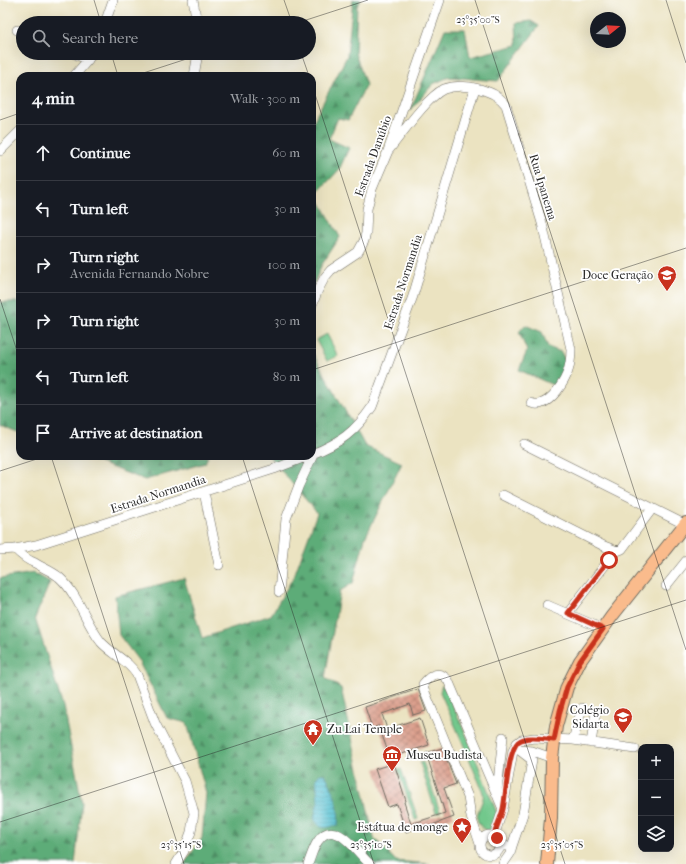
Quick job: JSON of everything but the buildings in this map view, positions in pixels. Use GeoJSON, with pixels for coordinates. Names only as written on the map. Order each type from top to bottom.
{"type":"FeatureCollection","features":[{"type":"Feature","properties":{"kind":"main road"},"geometry":{"type":"LineString","coordinates":[[547,864],[551,818],[552,758],[554,740],[567,687],[580,661],[603,629],[661,552],[686,524]]}},
{"type":"Feature","properties":{"kind":"street"},"geometry":{"type":"LineString","coordinates":[[107,16],[113,0]]}},
{"type":"Feature","properties":{"kind":"street"},"geometry":{"type":"LineString","coordinates":[[193,0],[196,16]]}},
{"type":"Feature","properties":{"kind":"street","name":"Estrada Danúbio"},"geometry":{"type":"LineString","coordinates":[[316,295],[325,277],[331,270],[358,252],[364,241],[366,233],[367,209],[372,189],[388,151],[440,0]]}},
{"type":"Feature","properties":{"kind":"street"},"geometry":{"type":"LineString","coordinates":[[77,72],[87,60]]}},
{"type":"Feature","properties":{"kind":"street"},"geometry":{"type":"LineString","coordinates":[[195,72],[197,60]]}},
{"type":"Feature","properties":{"kind":"street","name":"Rua Ipanema"},"geometry":{"type":"LineString","coordinates":[[388,151],[433,97],[443,90],[455,86],[475,88],[499,97],[506,105],[542,223],[571,349],[571,361],[562,384],[551,397],[544,402],[531,403]]}},
{"type":"Feature","properties":{"kind":"street","name":"Estrada Normandia"},"geometry":{"type":"LineString","coordinates":[[316,452],[346,437],[362,422],[372,407],[413,296],[475,88]]}},
{"type":"Feature","properties":{"kind":"street"},"geometry":{"type":"LineString","coordinates":[[0,151],[16,134]]}},
{"type":"Feature","properties":{"kind":"street"},"geometry":{"type":"LineString","coordinates":[[524,444],[652,509],[686,524]]}},
{"type":"Feature","properties":{"kind":"street","name":"Estrada Normandia"},"geometry":{"type":"LineString","coordinates":[[0,550],[14,550],[36,545],[204,492],[298,460]]}},
{"type":"Feature","properties":{"kind":"street"},"geometry":{"type":"LineString","coordinates":[[279,592],[286,519],[309,460]]}},
{"type":"Feature","properties":{"kind":"street"},"geometry":{"type":"LineString","coordinates":[[204,492],[219,565]]}},
{"type":"Feature","properties":{"kind":"street"},"geometry":{"type":"LineString","coordinates":[[503,495],[604,546],[617,551],[622,549],[652,509]]}},
{"type":"Feature","properties":{"kind":"street"},"geometry":{"type":"LineString","coordinates":[[14,550],[22,556],[50,570],[59,577],[80,605],[101,641],[134,669],[155,723],[186,781],[194,813],[191,832],[184,851],[176,864]]}},
{"type":"Feature","properties":{"kind":"street"},"geometry":{"type":"LineString","coordinates":[[568,613],[609,560]]}},
{"type":"Feature","properties":{"kind":"street"},"geometry":{"type":"LineString","coordinates":[[666,586],[686,561]]}},
{"type":"Feature","properties":{"kind":"street"},"geometry":{"type":"LineString","coordinates":[[547,604],[603,629]]}},
{"type":"Feature","properties":{"kind":"street"},"geometry":{"type":"LineString","coordinates":[[480,844],[482,838],[488,835],[494,836],[498,840],[499,846],[494,854],[487,854],[482,850],[480,844],[471,817],[468,797],[424,690],[423,684],[434,675],[444,675],[448,680],[503,809]]}},
{"type":"Feature","properties":{"kind":"street"},"geometry":{"type":"LineString","coordinates":[[573,740],[582,708]]}},
{"type":"Feature","properties":{"kind":"street"},"geometry":{"type":"LineString","coordinates":[[591,743],[596,711]]}},
{"type":"Feature","properties":{"kind":"street"},"geometry":{"type":"LineString","coordinates":[[497,793],[503,737]]}},
{"type":"Feature","properties":{"kind":"street"},"geometry":{"type":"LineString","coordinates":[[494,836],[503,809],[517,743],[521,740],[534,738],[573,740],[636,749]]}},
{"type":"Feature","properties":{"kind":"street"},"geometry":{"type":"LineString","coordinates":[[516,750],[532,751],[552,758]]}},
{"type":"Feature","properties":{"kind":"street"},"geometry":{"type":"LineString","coordinates":[[503,864],[510,854],[523,814],[532,760],[516,750]]}},
{"type":"Feature","properties":{"kind":"street"},"geometry":{"type":"LineString","coordinates":[[308,864],[321,836],[335,832],[342,835],[370,864]]}},
{"type":"Feature","properties":{"kind":"street"},"geometry":{"type":"LineString","coordinates":[[499,846],[512,846]]}},
{"type":"Feature","properties":{"kind":"green space"},"geometry":{"type":"Polygon","coordinates":[[[353,0],[361,0],[357,6],[355,53],[366,85],[348,120],[338,118],[329,139],[349,148],[339,170],[316,194],[316,116],[347,56],[353,0]]]}},
{"type":"Feature","properties":{"kind":"green space"},"geometry":{"type":"Polygon","coordinates":[[[531,21],[539,26],[498,81],[449,77],[433,84],[410,111],[445,29],[465,29],[470,57],[517,45],[516,23],[531,21]]]}},
{"type":"Feature","properties":{"kind":"green space"},"geometry":{"type":"Polygon","coordinates":[[[316,194],[340,237],[321,266],[316,278],[316,194]]]}},
{"type":"Feature","properties":{"kind":"green space"},"geometry":{"type":"Polygon","coordinates":[[[0,302],[16,302],[16,431],[0,425],[0,302]]]}},
{"type":"Feature","properties":{"kind":"green space"},"geometry":{"type":"Polygon","coordinates":[[[525,325],[542,332],[548,347],[561,352],[567,364],[564,381],[555,386],[519,370],[527,351],[519,332],[525,325]]]}},
{"type":"Feature","properties":{"kind":"green space"},"geometry":{"type":"Polygon","coordinates":[[[327,334],[338,356],[327,361],[316,340],[327,334]]]}},
{"type":"Feature","properties":{"kind":"green space"},"geometry":{"type":"Polygon","coordinates":[[[316,359],[365,446],[402,463],[365,538],[353,583],[340,591],[325,678],[341,688],[374,838],[396,861],[430,864],[184,864],[202,838],[206,793],[187,723],[167,718],[138,660],[119,635],[115,596],[184,578],[202,638],[271,615],[294,576],[317,513],[272,460],[316,460],[316,359]]]}},
{"type":"Feature","properties":{"kind":"green space"},"geometry":{"type":"Polygon","coordinates":[[[92,460],[206,460],[205,463],[145,480],[92,460]]]}},
{"type":"Feature","properties":{"kind":"green space"},"geometry":{"type":"Polygon","coordinates":[[[34,573],[50,582],[35,618],[63,706],[82,803],[75,864],[0,864],[0,578],[34,573]]]}},
{"type":"Feature","properties":{"kind":"green space"},"geometry":{"type":"Polygon","coordinates":[[[442,685],[446,690],[468,739],[498,816],[494,825],[487,831],[478,822],[477,817],[482,802],[483,793],[440,692],[442,685]]]}},
{"type":"Feature","properties":{"kind":"green space"},"geometry":{"type":"Polygon","coordinates":[[[423,762],[440,812],[436,813],[420,763],[423,762]]]}},
{"type":"Feature","properties":{"kind":"green space"},"geometry":{"type":"Polygon","coordinates":[[[401,769],[418,819],[415,820],[398,770],[401,769]]]}},
{"type":"Feature","properties":{"kind":"water"},"geometry":{"type":"Polygon","coordinates":[[[320,774],[325,774],[331,786],[339,819],[338,825],[323,828],[318,825],[314,818],[318,801],[316,778],[320,774]]]}},
{"type":"Feature","properties":{"kind":"place","name":"Doce Geração"},"geometry":{"type":"Point","coordinates":[667,292]}},
{"type":"Feature","properties":{"kind":"place","name":"Colégio Sidarta"},"geometry":{"type":"Point","coordinates":[623,734]}},
{"type":"Feature","properties":{"kind":"place","name":"Zu Lai Temple"},"geometry":{"type":"Point","coordinates":[313,746]}},
{"type":"Feature","properties":{"kind":"place","name":"Museu Budista"},"geometry":{"type":"Point","coordinates":[392,772]}},
{"type":"Feature","properties":{"kind":"place","name":"Estátua de monge"},"geometry":{"type":"Point","coordinates":[462,844]}},
{"type":"Feature","properties":{"kind":"route"},"geometry":{"type":"LineString","coordinates":[[497,838],[494,836],[503,809],[513,750],[517,743],[528,738],[554,740],[556,726],[567,687],[580,661],[603,629],[568,613],[609,560]]}}]}
